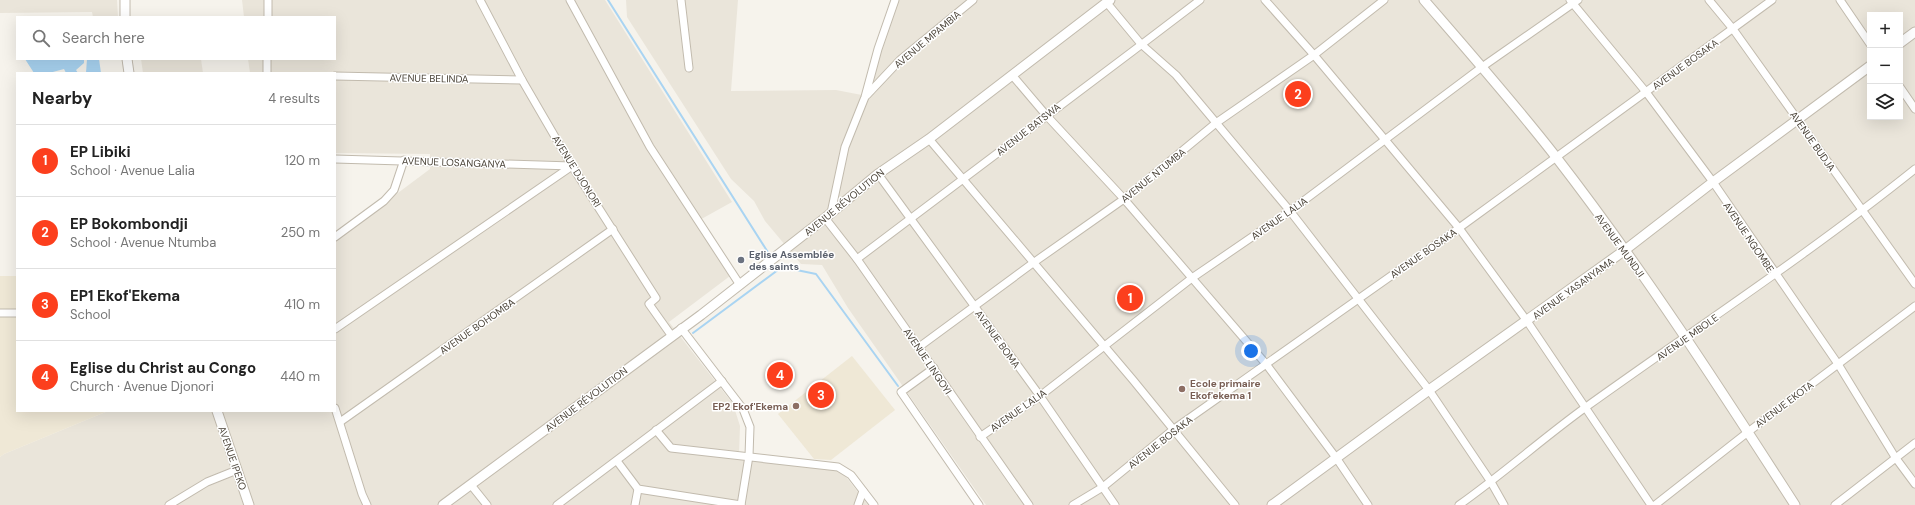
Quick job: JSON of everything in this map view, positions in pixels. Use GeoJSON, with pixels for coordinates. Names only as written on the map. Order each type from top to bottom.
{"type":"FeatureCollection","features":[{"type":"Feature","properties":{"kind":"street"},"geometry":{"type":"LineString","coordinates":[[125,0],[125,16]]}},
{"type":"Feature","properties":{"kind":"street"},"geometry":{"type":"LineString","coordinates":[[268,0],[268,16]]}},
{"type":"Feature","properties":{"kind":"street","name":"AVENUE DJONORI"},"geometry":{"type":"LineString","coordinates":[[480,0],[522,80],[572,166],[656,298],[649,304],[671,335]]}},
{"type":"Feature","properties":{"kind":"street"},"geometry":{"type":"LineString","coordinates":[[570,0],[650,147],[740,285]]}},
{"type":"Feature","properties":{"kind":"street"},"geometry":{"type":"LineString","coordinates":[[681,0],[689,68]]}},
{"type":"Feature","properties":{"kind":"street"},"geometry":{"type":"LineString","coordinates":[[828,215],[846,147],[865,96],[878,48],[895,0]]}},
{"type":"Feature","properties":{"kind":"street","name":"AVENUE MPAMBIA"},"geometry":{"type":"LineString","coordinates":[[865,96],[905,55],[973,0]]}},
{"type":"Feature","properties":{"kind":"street","name":"AVENUE BATSWA"},"geometry":{"type":"LineString","coordinates":[[857,259],[910,218],[964,180],[1046,115],[1200,0]]}},
{"type":"Feature","properties":{"kind":"street"},"geometry":{"type":"LineString","coordinates":[[1265,0],[1459,228],[1527,321],[1651,505]]}},
{"type":"Feature","properties":{"kind":"street","name":"AVENUE NTUMBA"},"geometry":{"type":"LineString","coordinates":[[919,347],[1033,263],[1124,199],[1216,123],[1314,56],[1384,0]]}},
{"type":"Feature","properties":{"kind":"street","name":"AVENUE MUNDJI"},"geometry":{"type":"LineString","coordinates":[[1424,0],[1482,67],[1556,157],[1625,250],[1686,338],[1795,505]]}},
{"type":"Feature","properties":{"kind":"street","name":"AVENUE BUDJA"},"geometry":{"type":"LineString","coordinates":[[1709,0],[1733,29],[1915,284]]}},
{"type":"Feature","properties":{"kind":"street","name":"AVENUE BOSAKA"},"geometry":{"type":"LineString","coordinates":[[1073,505],[1103,487],[1174,429],[1459,228],[1772,0]]}},
{"type":"Feature","properties":{"kind":"street"},"geometry":{"type":"LineString","coordinates":[[1840,0],[1867,40]]}},
{"type":"Feature","properties":{"kind":"street"},"geometry":{"type":"LineString","coordinates":[[1108,1],[1141,44],[1176,75],[1290,211],[1429,390],[1491,482],[1504,505]]}},
{"type":"Feature","properties":{"kind":"street","name":"AVENUE RÉVOLUTION"},"geometry":{"type":"LineString","coordinates":[[443,505],[740,285],[878,174],[929,139],[1108,1]]}},
{"type":"Feature","properties":{"kind":"street","name":"AVENUE LALIA"},"geometry":{"type":"LineString","coordinates":[[980,437],[1040,396],[1192,278],[1290,211],[1482,67],[1574,1]]}},
{"type":"Feature","properties":{"kind":"street","name":"AVENUE NGOMBE"},"geometry":{"type":"LineString","coordinates":[[1574,1],[1646,92],[1713,182],[1774,274],[1838,364],[1896,457],[1915,484]]}},
{"type":"Feature","properties":{"kind":"street"},"geometry":{"type":"LineString","coordinates":[[1903,41],[1915,32]]}},
{"type":"Feature","properties":{"kind":"street"},"geometry":{"type":"LineString","coordinates":[[127,60],[129,72]]}},
{"type":"Feature","properties":{"kind":"street"},"geometry":{"type":"LineString","coordinates":[[267,60],[267,72]]}},
{"type":"Feature","properties":{"kind":"street","name":"AVENUE YASANYAMA"},"geometry":{"type":"LineString","coordinates":[[1272,505],[1337,459],[1429,390],[1625,250],[1713,182],[1867,68]]}},
{"type":"Feature","properties":{"kind":"street"},"geometry":{"type":"LineString","coordinates":[[1012,75],[1046,115],[1124,199],[1266,364],[1337,459],[1368,505]]}},
{"type":"Feature","properties":{"kind":"street","name":"AVENUE BELINDA"},"geometry":{"type":"LineString","coordinates":[[336,76],[522,80]]}},
{"type":"Feature","properties":{"kind":"street"},"geometry":{"type":"LineString","coordinates":[[1903,91],[1915,109]]}},
{"type":"Feature","properties":{"kind":"street"},"geometry":{"type":"LineString","coordinates":[[929,139],[1174,429],[1235,505]]}},
{"type":"Feature","properties":{"kind":"street","name":"AVENUE LOSANGANYA"},"geometry":{"type":"LineString","coordinates":[[336,159],[572,166]]}},
{"type":"Feature","properties":{"kind":"street"},"geometry":{"type":"LineString","coordinates":[[336,236],[384,201],[394,190],[404,160]]}},
{"type":"Feature","properties":{"kind":"street"},"geometry":{"type":"LineString","coordinates":[[336,328],[572,166]]}},
{"type":"Feature","properties":{"kind":"street","name":"AVENUE MBOLE"},"geometry":{"type":"LineString","coordinates":[[1459,505],[1491,482],[1585,407],[1686,338],[1863,211],[1915,169]]}},
{"type":"Feature","properties":{"kind":"street","name":"AVENUE BOMA"},"geometry":{"type":"LineString","coordinates":[[878,174],[1040,396],[1115,505]]}},
{"type":"Feature","properties":{"kind":"street","name":"AVENUE LINGOYI"},"geometry":{"type":"LineString","coordinates":[[828,215],[980,437],[1029,505]]}},
{"type":"Feature","properties":{"kind":"street","name":"AVENUE BOHOMBA"},"geometry":{"type":"LineString","coordinates":[[340,422],[613,229]]}},
{"type":"Feature","properties":{"kind":"street","name":"AVENUE EKOTA"},"geometry":{"type":"LineString","coordinates":[[1655,505],[1748,432],[1915,306]]}},
{"type":"Feature","properties":{"kind":"street"},"geometry":{"type":"LineString","coordinates":[[0,313],[16,313]]}},
{"type":"Feature","properties":{"kind":"street"},"geometry":{"type":"LineString","coordinates":[[617,461],[638,489],[741,505],[749,456],[750,427],[743,409],[682,328]]}},
{"type":"Feature","properties":{"kind":"street"},"geometry":{"type":"LineString","coordinates":[[934,368],[901,392],[979,505]]}},
{"type":"Feature","properties":{"kind":"street"},"geometry":{"type":"LineString","coordinates":[[559,505],[722,381]]}},
{"type":"Feature","properties":{"kind":"street"},"geometry":{"type":"LineString","coordinates":[[336,411],[362,494],[367,505]]}},
{"type":"Feature","properties":{"kind":"street","name":"AVENUE IPEKO"},"geometry":{"type":"LineString","coordinates":[[217,412],[249,505]]}},
{"type":"Feature","properties":{"kind":"street"},"geometry":{"type":"LineString","coordinates":[[656,430],[671,448],[838,467],[851,475],[874,505]]}},
{"type":"Feature","properties":{"kind":"street"},"geometry":{"type":"LineString","coordinates":[[1835,505],[1915,442]]}},
{"type":"Feature","properties":{"kind":"street"},"geometry":{"type":"LineString","coordinates":[[169,505],[207,482],[237,470]]}},
{"type":"Feature","properties":{"kind":"street"},"geometry":{"type":"LineString","coordinates":[[471,485],[488,505]]}},
{"type":"Feature","properties":{"kind":"street"},"geometry":{"type":"LineString","coordinates":[[635,505],[638,489]]}},
{"type":"Feature","properties":{"kind":"street"},"geometry":{"type":"LineString","coordinates":[[858,505],[864,492]]}},
{"type":"Feature","properties":{"kind":"shaded area"},"geometry":{"type":"Polygon","coordinates":[[[0,0],[117,0],[118,16],[93,16],[92,12],[0,13],[0,0]]]}},
{"type":"Feature","properties":{"kind":"shaded area"},"geometry":{"type":"Polygon","coordinates":[[[242,0],[605,0],[732,202],[696,222],[730,276],[669,322],[733,404],[740,426],[739,454],[831,466],[843,473],[868,505],[0,505],[0,457],[106,412],[336,412],[336,239],[430,169],[430,154],[336,153],[336,72],[250,72],[248,60],[336,60],[336,16],[244,16],[242,0]]]}},
{"type":"Feature","properties":{"kind":"shaded area"},"geometry":{"type":"Polygon","coordinates":[[[626,0],[738,0],[731,91],[836,90],[867,96],[894,0],[1915,0],[1915,505],[986,505],[848,308],[822,265],[801,264],[765,221],[754,201],[731,179],[627,17],[626,0]]]}},
{"type":"Feature","properties":{"kind":"shaded area"},"geometry":{"type":"Polygon","coordinates":[[[141,60],[201,60],[203,72],[143,72],[141,60]]]}},
{"type":"Feature","properties":{"kind":"shaded area"},"geometry":{"type":"Polygon","coordinates":[[[0,276],[16,276],[16,412],[106,412],[0,457],[0,276]]]}},
{"type":"Feature","properties":{"kind":"shaded area"},"geometry":{"type":"Polygon","coordinates":[[[852,356],[895,410],[831,460],[814,459],[778,414],[852,356]]]}},
{"type":"Feature","properties":{"kind":"water"},"geometry":{"type":"Polygon","coordinates":[[[26,60],[84,60],[84,63],[76,70],[77,72],[66,72],[64,69],[53,72],[33,72],[26,60]]]}},
{"type":"Feature","properties":{"kind":"water"},"geometry":{"type":"Polygon","coordinates":[[[87,60],[99,60],[101,72],[86,72],[87,60]]]}},
{"type":"Feature","properties":{"kind":"waterway"},"geometry":{"type":"LineString","coordinates":[[608,0],[769,254]]}},
{"type":"Feature","properties":{"kind":"waterway"},"geometry":{"type":"LineString","coordinates":[[693,333],[782,267],[781,265]]}},
{"type":"Feature","properties":{"kind":"waterway"},"geometry":{"type":"LineString","coordinates":[[782,267],[816,274],[898,386]]}},
{"type":"Feature","properties":{"kind":"place","name":"EP Bokombondji"},"geometry":{"type":"Point","coordinates":[1298,94]}},
{"type":"Feature","properties":{"kind":"place","name":"Eglise Assemblée des saints"},"geometry":{"type":"Point","coordinates":[741,260]}},
{"type":"Feature","properties":{"kind":"place","name":"EP Libiki"},"geometry":{"type":"Point","coordinates":[1130,298]}},
{"type":"Feature","properties":{"kind":"place","name":"Eglise du Christ au Congo"},"geometry":{"type":"Point","coordinates":[780,375]}},
{"type":"Feature","properties":{"kind":"place","name":"Ecole primaire Ekof'ekema 1"},"geometry":{"type":"Point","coordinates":[1182,389]}},
{"type":"Feature","properties":{"kind":"place","name":"EP1 Ekof'Ekema"},"geometry":{"type":"Point","coordinates":[821,395]}},
{"type":"Feature","properties":{"kind":"place","name":"EP2 Ekof'Ekema"},"geometry":{"type":"Point","coordinates":[796,406]}}]}
